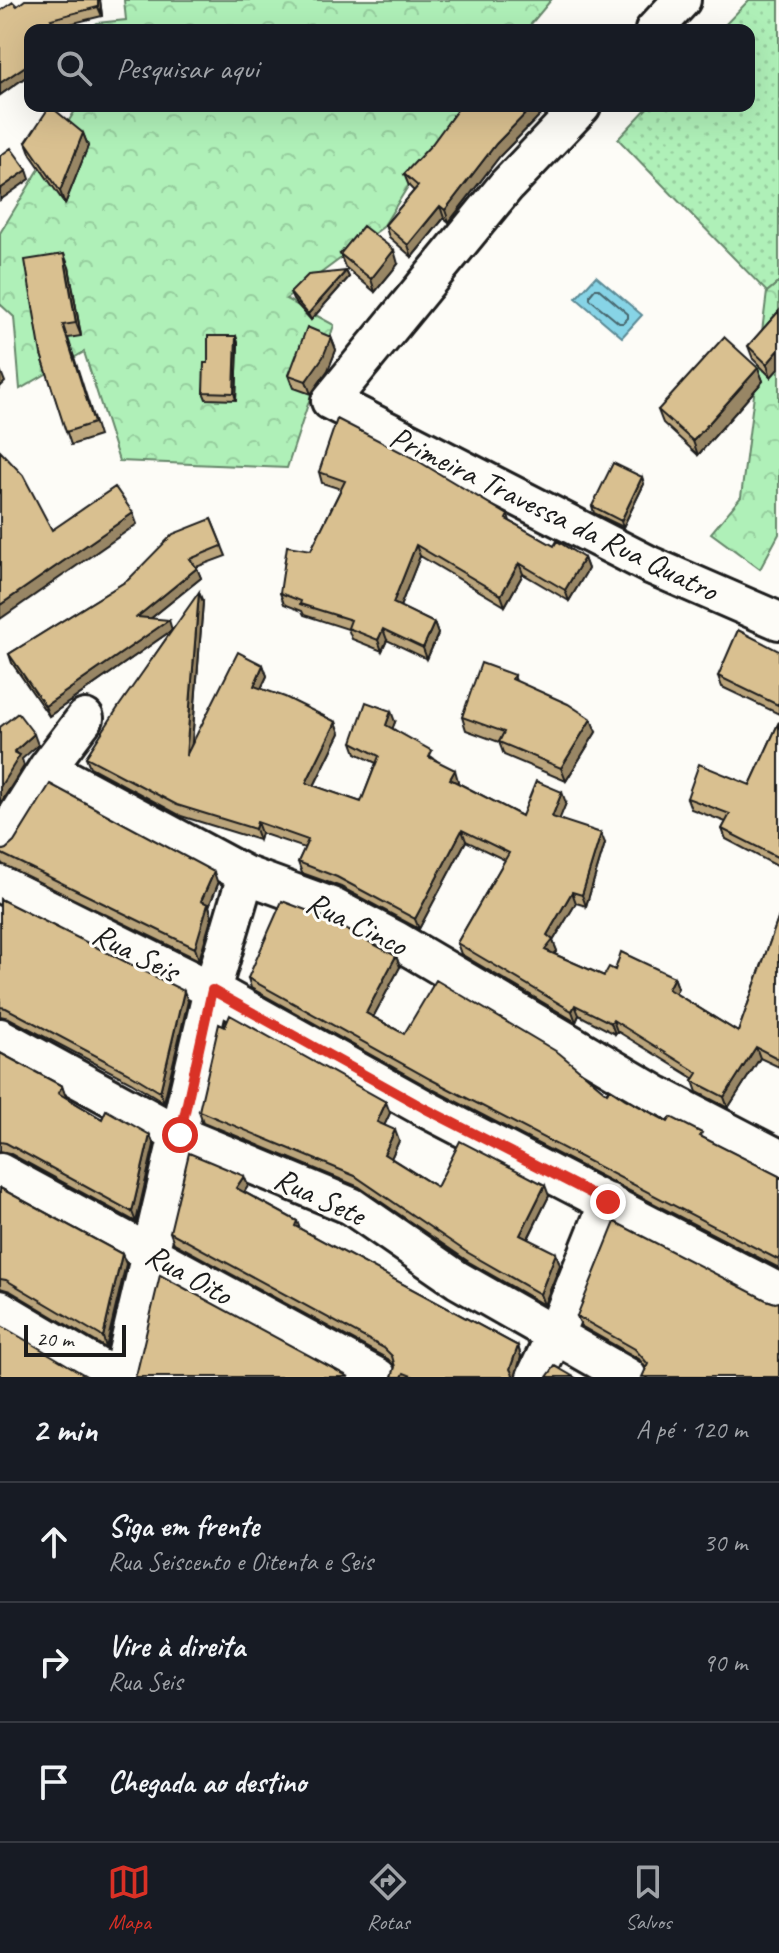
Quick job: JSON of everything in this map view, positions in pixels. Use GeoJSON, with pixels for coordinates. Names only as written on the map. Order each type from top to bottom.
{"type":"FeatureCollection","features":[{"type":"Feature","properties":{"kind":"street"},"geometry":{"type":"LineString","coordinates":[[660,24],[682,0]]}},
{"type":"Feature","properties":{"kind":"street","name":"Primeira Travessa da Rua Quatro"},"geometry":{"type":"LineString","coordinates":[[576,112],[506,186],[330,401],[650,565],[779,621]]}},
{"type":"Feature","properties":{"kind":"street"},"geometry":{"type":"LineString","coordinates":[[0,843],[47,768],[85,718]]}},
{"type":"Feature","properties":{"kind":"street","name":"Rua Cinco"},"geometry":{"type":"LineString","coordinates":[[47,768],[246,875],[331,906],[396,940],[658,1095],[779,1158]]}},
{"type":"Feature","properties":{"kind":"street"},"geometry":{"type":"LineString","coordinates":[[0,1309],[118,1377],[180,1135],[212,990],[246,875]]}},
{"type":"Feature","properties":{"kind":"street","name":"Rua Seis"},"geometry":{"type":"LineString","coordinates":[[0,884],[212,990],[424,1108],[779,1292]]}},
{"type":"Feature","properties":{"kind":"street","name":"Rua Sete"},"geometry":{"type":"LineString","coordinates":[[0,1037],[180,1135],[351,1206],[458,1280],[628,1377]]}},
{"type":"Feature","properties":{"kind":"street","name":"Rua Oito"},"geometry":{"type":"LineString","coordinates":[[0,1172],[378,1377]]}},
{"type":"Feature","properties":{"kind":"street"},"geometry":{"type":"LineString","coordinates":[[535,1377],[608,1202]]}},
{"type":"Feature","properties":{"kind":"green space"},"geometry":{"type":"Polygon","coordinates":[[[124,0],[551,0],[531,24],[96,24],[126,20],[124,0]]]}},
{"type":"Feature","properties":{"kind":"green space"},"geometry":{"type":"Polygon","coordinates":[[[749,0],[779,0],[779,282],[767,292],[618,139],[643,112],[755,112],[755,24],[726,24],[749,0]]]}},
{"type":"Feature","properties":{"kind":"green space"},"geometry":{"type":"Polygon","coordinates":[[[74,112],[458,112],[440,134],[383,227],[286,299],[334,325],[287,468],[119,461],[84,352],[20,389],[14,317],[0,304],[0,233],[74,112]]]}},
{"type":"Feature","properties":{"kind":"green space"},"geometry":{"type":"Polygon","coordinates":[[[779,282],[779,534],[760,569],[711,533],[741,497],[767,292],[779,282]]]}},
{"type":"Feature","properties":{"kind":"water"},"geometry":{"type":"Polygon","coordinates":[[[596,276],[642,315],[622,337],[576,298],[596,276]]]}},
{"type":"Feature","properties":{"kind":"building"},"geometry":{"type":"Polygon","coordinates":[[[25,0],[98,0],[98,7],[51,19],[55,24],[24,24],[24,67],[0,83],[0,11],[13,2],[17,6],[25,0]]]}},
{"type":"Feature","properties":{"kind":"building"},"geometry":{"type":"Polygon","coordinates":[[[46,112],[57,112],[83,133],[60,191],[26,142],[46,112]]]}},
{"type":"Feature","properties":{"kind":"building"},"geometry":{"type":"Polygon","coordinates":[[[456,112],[527,112],[496,144],[445,210],[440,206],[408,245],[385,225],[418,186],[404,174],[456,112]]]}},
{"type":"Feature","properties":{"kind":"building"},"geometry":{"type":"Polygon","coordinates":[[[11,148],[27,170],[0,189],[0,156],[11,148]]]}},
{"type":"Feature","properties":{"kind":"building"},"geometry":{"type":"Polygon","coordinates":[[[363,226],[394,250],[371,279],[340,254],[363,226]]]}},
{"type":"Feature","properties":{"kind":"building"},"geometry":{"type":"Polygon","coordinates":[[[64,254],[76,323],[63,325],[94,423],[66,432],[41,354],[25,260],[64,254]]]}},
{"type":"Feature","properties":{"kind":"building"},"geometry":{"type":"Polygon","coordinates":[[[346,271],[308,314],[290,293],[308,275],[346,271]]]}},
{"type":"Feature","properties":{"kind":"building"},"geometry":{"type":"Polygon","coordinates":[[[779,311],[779,350],[767,364],[748,346],[779,311]]]}},
{"type":"Feature","properties":{"kind":"building"},"geometry":{"type":"Polygon","coordinates":[[[307,327],[331,337],[323,357],[306,381],[289,375],[307,327]]]}},
{"type":"Feature","properties":{"kind":"building"},"geometry":{"type":"Polygon","coordinates":[[[208,336],[236,336],[234,393],[203,392],[204,363],[208,363],[208,336]]]}},
{"type":"Feature","properties":{"kind":"building"},"geometry":{"type":"Polygon","coordinates":[[[724,337],[758,368],[693,441],[658,410],[724,337]]]}},
{"type":"Feature","properties":{"kind":"building"},"geometry":{"type":"Polygon","coordinates":[[[337,419],[413,458],[508,515],[506,519],[554,546],[557,541],[584,558],[565,590],[519,563],[501,595],[416,545],[393,603],[434,623],[423,648],[383,629],[378,640],[348,628],[351,620],[300,604],[301,601],[280,593],[287,546],[311,550],[345,481],[319,472],[337,419]]]}},
{"type":"Feature","properties":{"kind":"building"},"geometry":{"type":"Polygon","coordinates":[[[0,451],[23,475],[52,530],[115,487],[133,513],[0,605],[0,451]]]}},
{"type":"Feature","properties":{"kind":"building"},"geometry":{"type":"Polygon","coordinates":[[[613,463],[642,477],[621,521],[592,506],[613,463]]]}},
{"type":"Feature","properties":{"kind":"building"},"geometry":{"type":"Polygon","coordinates":[[[211,519],[222,546],[190,559],[197,568],[137,617],[169,620],[45,706],[9,654],[128,580],[173,534],[211,519]]]}},
{"type":"Feature","properties":{"kind":"building"},"geometry":{"type":"Polygon","coordinates":[[[199,592],[186,756],[238,652],[263,665],[254,686],[336,722],[306,783],[361,802],[379,756],[352,742],[366,702],[391,711],[386,725],[432,751],[429,757],[455,770],[450,779],[522,816],[536,781],[562,792],[552,817],[601,833],[582,895],[572,892],[547,935],[553,940],[545,950],[604,976],[609,967],[615,970],[621,952],[674,977],[668,989],[738,1032],[779,916],[779,1059],[756,1047],[724,1097],[693,1081],[698,1073],[613,1020],[611,1023],[575,1005],[572,1011],[457,943],[509,853],[462,830],[415,919],[337,877],[298,862],[308,840],[257,822],[255,829],[177,805],[86,757],[199,592]]]}},
{"type":"Feature","properties":{"kind":"building"},"geometry":{"type":"Polygon","coordinates":[[[738,630],[779,651],[778,705],[718,676],[738,630]]]}},
{"type":"Feature","properties":{"kind":"building"},"geometry":{"type":"Polygon","coordinates":[[[481,663],[514,675],[512,679],[568,704],[591,719],[561,768],[499,742],[504,732],[462,717],[481,663]]]}},
{"type":"Feature","properties":{"kind":"building"},"geometry":{"type":"Polygon","coordinates":[[[18,713],[34,734],[14,752],[20,755],[0,787],[0,727],[18,713]]]}},
{"type":"Feature","properties":{"kind":"building"},"geometry":{"type":"Polygon","coordinates":[[[779,722],[779,858],[722,829],[730,814],[687,798],[699,764],[750,785],[779,722]]]}},
{"type":"Feature","properties":{"kind":"building"},"geometry":{"type":"Polygon","coordinates":[[[50,784],[214,872],[201,901],[208,904],[195,948],[0,853],[14,842],[50,784]]]}},
{"type":"Feature","properties":{"kind":"building"},"geometry":{"type":"Polygon","coordinates":[[[0,899],[184,991],[160,1092],[0,1007],[0,899]]]}},
{"type":"Feature","properties":{"kind":"building"},"geometry":{"type":"Polygon","coordinates":[[[282,901],[319,915],[396,956],[366,1013],[404,1034],[436,980],[559,1053],[607,1093],[610,1089],[668,1122],[671,1117],[702,1133],[700,1136],[779,1176],[779,1260],[430,1079],[248,978],[282,901]]]}},
{"type":"Feature","properties":{"kind":"building"},"geometry":{"type":"Polygon","coordinates":[[[230,1015],[386,1102],[377,1122],[395,1130],[384,1154],[437,1187],[460,1141],[545,1185],[520,1235],[556,1253],[540,1294],[465,1251],[355,1176],[199,1111],[219,1024],[225,1027],[230,1015]]]}},
{"type":"Feature","properties":{"kind":"building"},"geometry":{"type":"Polygon","coordinates":[[[0,1053],[62,1086],[58,1093],[102,1119],[106,1110],[150,1135],[132,1212],[0,1142],[0,1053]]]}},
{"type":"Feature","properties":{"kind":"building"},"geometry":{"type":"Polygon","coordinates":[[[189,1153],[244,1176],[236,1188],[297,1221],[295,1226],[518,1346],[510,1369],[514,1377],[414,1377],[404,1373],[402,1377],[392,1377],[395,1367],[392,1356],[384,1348],[170,1232],[189,1153]]]}},
{"type":"Feature","properties":{"kind":"building"},"geometry":{"type":"Polygon","coordinates":[[[0,1188],[122,1254],[103,1337],[0,1279],[0,1188]]]}},
{"type":"Feature","properties":{"kind":"building"},"geometry":{"type":"Polygon","coordinates":[[[615,1222],[766,1300],[779,1302],[779,1377],[642,1377],[648,1364],[635,1349],[577,1316],[615,1222]]]}},
{"type":"Feature","properties":{"kind":"building"},"geometry":{"type":"Polygon","coordinates":[[[160,1275],[349,1377],[135,1377],[160,1275]]]}},
{"type":"Feature","properties":{"kind":"building"},"geometry":{"type":"Polygon","coordinates":[[[0,1325],[88,1377],[0,1377],[0,1325]]]}},
{"type":"Feature","properties":{"kind":"building"},"geometry":{"type":"Polygon","coordinates":[[[555,1366],[574,1377],[547,1377],[555,1366]]]}},
{"type":"Feature","properties":{"kind":"route"},"geometry":{"type":"LineString","coordinates":[[180,1135],[212,990],[424,1108],[608,1202]]}}]}
